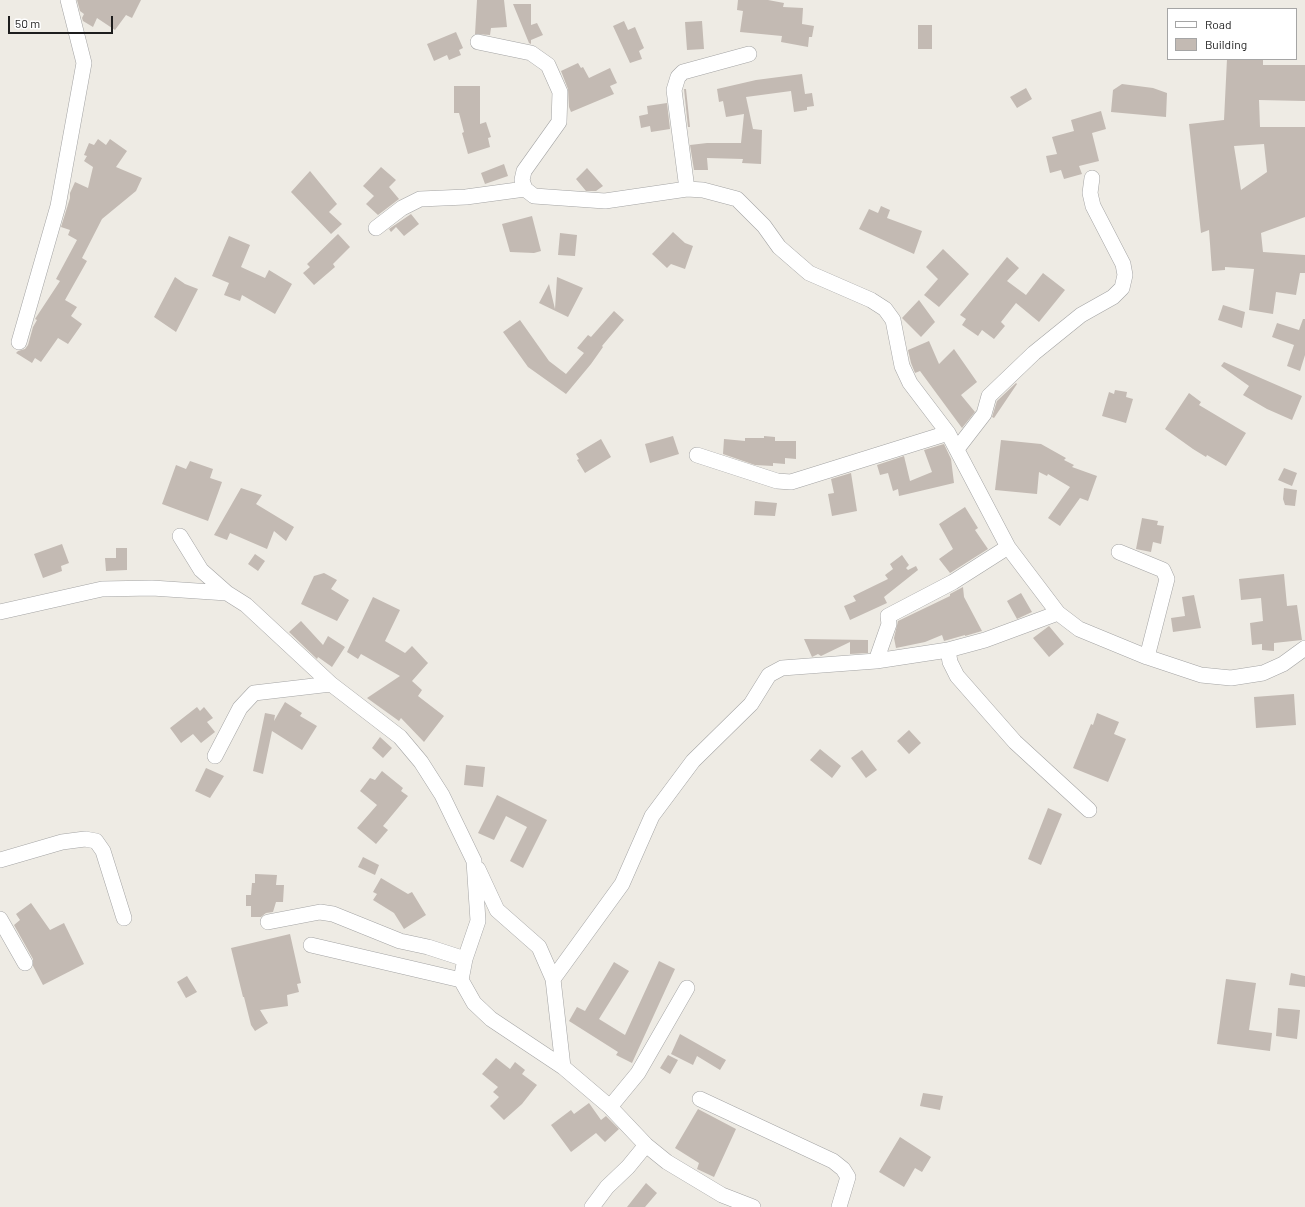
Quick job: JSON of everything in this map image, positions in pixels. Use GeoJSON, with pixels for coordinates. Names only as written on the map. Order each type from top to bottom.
{"type":"FeatureCollection","features":[{"type":"Feature","properties":{"kind":"street"},"geometry":{"type":"LineString","coordinates":[[19,342],[58,206],[84,63],[68,0]]}},
{"type":"Feature","properties":{"kind":"street"},"geometry":{"type":"LineString","coordinates":[[478,42],[530,53],[548,65],[560,92],[559,122],[524,171],[522,180],[525,189],[534,196],[605,201],[687,189],[703,190],[737,199],[764,226],[779,247],[809,273],[871,300],[885,309],[893,320],[902,366],[910,383],[948,432],[1008,547],[1058,613],[1079,629],[1147,657],[1201,675],[1231,678],[1262,673],[1283,664],[1305,648]]}},
{"type":"Feature","properties":{"kind":"street"},"geometry":{"type":"LineString","coordinates":[[687,189],[674,90],[678,77],[683,72],[749,54]]}},
{"type":"Feature","properties":{"kind":"street"},"geometry":{"type":"LineString","coordinates":[[957,449],[984,414],[989,396],[1034,353],[1081,315],[1113,297],[1122,288],[1125,275],[1123,264],[1093,206],[1090,193],[1092,178]]}},
{"type":"Feature","properties":{"kind":"street"},"geometry":{"type":"LineString","coordinates":[[376,228],[402,208],[420,199],[466,197],[525,189]]}},
{"type":"Feature","properties":{"kind":"street"},"geometry":{"type":"LineString","coordinates":[[697,456],[777,481],[792,482],[948,432]]}},
{"type":"Feature","properties":{"kind":"street"},"geometry":{"type":"LineString","coordinates":[[180,536],[201,570],[227,593],[246,605],[331,684],[400,737],[421,762],[442,795],[497,910],[539,947],[554,979],[563,1067]]}},
{"type":"Feature","properties":{"kind":"street"},"geometry":{"type":"LineString","coordinates":[[876,661],[889,624],[888,616],[953,582],[1008,547]]}},
{"type":"Feature","properties":{"kind":"street"},"geometry":{"type":"LineString","coordinates":[[1119,552],[1163,570],[1167,579],[1147,657]]}},
{"type":"Feature","properties":{"kind":"street"},"geometry":{"type":"LineString","coordinates":[[0,612],[102,589],[152,588],[227,593]]}},
{"type":"Feature","properties":{"kind":"street"},"geometry":{"type":"LineString","coordinates":[[554,979],[622,884],[652,816],[693,760],[751,704],[769,675],[782,668],[876,661],[948,650],[985,640],[1058,613]]}},
{"type":"Feature","properties":{"kind":"street"},"geometry":{"type":"LineString","coordinates":[[948,650],[950,662],[957,676],[1015,742],[1089,810]]}},
{"type":"Feature","properties":{"kind":"street"},"geometry":{"type":"LineString","coordinates":[[215,756],[240,708],[254,693],[331,684]]}},
{"type":"Feature","properties":{"kind":"street"},"geometry":{"type":"LineString","coordinates":[[0,860],[62,842],[85,839],[96,841],[103,851],[124,918]]}},
{"type":"Feature","properties":{"kind":"street"},"geometry":{"type":"LineString","coordinates":[[474,861],[478,921],[461,980],[474,1003],[491,1019],[563,1067],[610,1107],[646,1145],[667,1162],[722,1194],[752,1207]]}},
{"type":"Feature","properties":{"kind":"street"},"geometry":{"type":"LineString","coordinates":[[268,922],[320,912],[333,914],[400,941],[428,947],[466,959]]}},
{"type":"Feature","properties":{"kind":"street"},"geometry":{"type":"LineString","coordinates":[[0,919],[25,963]]}},
{"type":"Feature","properties":{"kind":"street"},"geometry":{"type":"LineString","coordinates":[[311,945],[461,980]]}},
{"type":"Feature","properties":{"kind":"street"},"geometry":{"type":"LineString","coordinates":[[610,1107],[638,1073],[687,988]]}},
{"type":"Feature","properties":{"kind":"street"},"geometry":{"type":"LineString","coordinates":[[700,1099],[832,1161],[843,1169],[848,1177],[839,1207]]}},
{"type":"Feature","properties":{"kind":"street"},"geometry":{"type":"LineString","coordinates":[[592,1207],[607,1187],[628,1167],[646,1145]]}},
{"type":"Feature","properties":{"kind":"building"},"geometry":{"type":"Polygon","coordinates":[[[77,0],[141,0],[132,18],[126,15],[115,30],[97,18],[93,27],[83,21],[82,18],[84,14],[80,11],[77,0]]]}},
{"type":"Feature","properties":{"kind":"building"},"geometry":{"type":"Polygon","coordinates":[[[477,0],[504,0],[507,27],[491,28],[490,35],[475,34],[477,0]]]}},
{"type":"Feature","properties":{"kind":"building"},"geometry":{"type":"Polygon","coordinates":[[[738,0],[768,0],[784,3],[783,7],[803,8],[802,24],[814,26],[812,37],[809,37],[808,47],[781,42],[782,36],[740,32],[743,11],[737,10],[738,0]]]}},
{"type":"Feature","properties":{"kind":"building"},"geometry":{"type":"Polygon","coordinates":[[[513,4],[531,4],[531,25],[537,23],[543,35],[531,40],[531,44],[529,43],[513,4]]]}},
{"type":"Feature","properties":{"kind":"building"},"geometry":{"type":"Polygon","coordinates":[[[624,21],[628,30],[635,27],[644,48],[639,51],[642,59],[630,63],[613,26],[624,21]]]}},
{"type":"Feature","properties":{"kind":"building"},"geometry":{"type":"Polygon","coordinates":[[[702,21],[704,49],[687,50],[685,22],[702,21]]]}},
{"type":"Feature","properties":{"kind":"building"},"geometry":{"type":"Polygon","coordinates":[[[918,25],[932,25],[932,49],[918,49],[918,25]]]}},
{"type":"Feature","properties":{"kind":"building"},"geometry":{"type":"Polygon","coordinates":[[[456,32],[463,48],[459,50],[461,55],[449,60],[447,55],[434,61],[427,44],[456,32]]]}},
{"type":"Feature","properties":{"kind":"building"},"geometry":{"type":"Polygon","coordinates":[[[1227,60],[1263,60],[1263,65],[1305,65],[1305,101],[1259,100],[1260,127],[1305,127],[1305,217],[1261,233],[1263,252],[1305,255],[1305,273],[1300,273],[1296,295],[1276,292],[1273,314],[1249,310],[1254,269],[1225,267],[1225,270],[1212,271],[1209,230],[1201,233],[1189,124],[1224,120],[1227,60]],[[1264,144],[1234,146],[1241,190],[1267,172],[1264,144]]]}},
{"type":"Feature","properties":{"kind":"building"},"geometry":{"type":"Polygon","coordinates":[[[578,63],[581,68],[583,67],[589,78],[610,68],[617,83],[610,86],[614,94],[571,112],[569,107],[568,89],[561,71],[578,63]]]}},
{"type":"Feature","properties":{"kind":"building"},"geometry":{"type":"Polygon","coordinates":[[[802,74],[805,94],[812,93],[814,106],[807,107],[807,110],[794,112],[791,91],[746,97],[753,129],[762,130],[761,164],[742,163],[743,159],[707,158],[708,170],[694,170],[690,145],[707,143],[741,143],[744,114],[726,117],[723,101],[719,102],[717,89],[756,80],[802,74]]]}},
{"type":"Feature","properties":{"kind":"building"},"geometry":{"type":"Polygon","coordinates":[[[1122,84],[1153,88],[1167,93],[1166,117],[1111,112],[1113,90],[1122,84]]]}},
{"type":"Feature","properties":{"kind":"building"},"geometry":{"type":"Polygon","coordinates":[[[454,86],[480,86],[480,124],[486,122],[491,137],[488,138],[490,147],[468,154],[462,133],[464,132],[459,113],[454,113],[454,86]]]}},
{"type":"Feature","properties":{"kind":"building"},"geometry":{"type":"Polygon","coordinates":[[[1026,88],[1032,99],[1017,108],[1010,97],[1026,88]]]}},
{"type":"Feature","properties":{"kind":"building"},"geometry":{"type":"Polygon","coordinates":[[[684,89],[686,89],[690,127],[688,127],[684,89]]]}},
{"type":"Feature","properties":{"kind":"building"},"geometry":{"type":"Polygon","coordinates":[[[667,103],[670,129],[651,132],[650,126],[641,128],[639,116],[648,114],[647,106],[667,103]]]}},
{"type":"Feature","properties":{"kind":"building"},"geometry":{"type":"Polygon","coordinates":[[[1101,111],[1106,129],[1092,133],[1099,161],[1079,166],[1082,174],[1064,179],[1061,170],[1050,173],[1046,156],[1057,154],[1052,137],[1074,131],[1071,120],[1101,111]]]}},
{"type":"Feature","properties":{"kind":"building"},"geometry":{"type":"Polygon","coordinates":[[[98,139],[106,145],[110,139],[127,151],[116,167],[142,178],[136,191],[102,219],[82,258],[87,261],[65,300],[77,307],[71,316],[82,324],[68,344],[58,338],[41,362],[35,358],[32,363],[16,353],[25,349],[28,345],[33,327],[37,320],[35,319],[60,281],[56,279],[77,240],[68,235],[70,230],[61,227],[70,198],[70,193],[75,182],[88,188],[93,167],[84,161],[87,156],[84,155],[89,143],[94,145],[98,139]]]}},
{"type":"Feature","properties":{"kind":"building"},"geometry":{"type":"Polygon","coordinates":[[[504,164],[508,176],[485,184],[481,173],[504,164]]]}},
{"type":"Feature","properties":{"kind":"building"},"geometry":{"type":"Polygon","coordinates":[[[381,167],[396,180],[389,187],[399,199],[378,215],[366,204],[374,196],[363,186],[381,167]]]}},
{"type":"Feature","properties":{"kind":"building"},"geometry":{"type":"Polygon","coordinates":[[[587,168],[603,186],[596,191],[586,191],[576,179],[587,168]]]}},
{"type":"Feature","properties":{"kind":"building"},"geometry":{"type":"Polygon","coordinates":[[[310,171],[337,204],[329,212],[342,224],[331,234],[291,192],[310,171]]]}},
{"type":"Feature","properties":{"kind":"building"},"geometry":{"type":"Polygon","coordinates":[[[881,206],[890,210],[887,218],[922,231],[914,254],[859,229],[869,209],[878,213],[881,206]]]}},
{"type":"Feature","properties":{"kind":"building"},"geometry":{"type":"Polygon","coordinates":[[[411,214],[419,224],[404,236],[396,227],[391,232],[389,229],[411,214]]]}},
{"type":"Feature","properties":{"kind":"building"},"geometry":{"type":"Polygon","coordinates":[[[532,216],[541,251],[534,253],[510,252],[502,224],[532,216]]]}},
{"type":"Feature","properties":{"kind":"building"},"geometry":{"type":"Polygon","coordinates":[[[673,232],[685,243],[693,246],[685,269],[671,264],[667,268],[652,254],[673,232]]]}},
{"type":"Feature","properties":{"kind":"building"},"geometry":{"type":"Polygon","coordinates":[[[560,233],[577,235],[575,256],[558,255],[560,233]]]}},
{"type":"Feature","properties":{"kind":"building"},"geometry":{"type":"Polygon","coordinates":[[[338,234],[350,247],[333,264],[335,267],[314,285],[303,273],[310,267],[307,264],[338,234]]]}},
{"type":"Feature","properties":{"kind":"building"},"geometry":{"type":"Polygon","coordinates":[[[229,236],[250,245],[241,267],[265,278],[269,270],[292,284],[275,314],[242,295],[240,301],[224,295],[229,283],[212,276],[229,236]]]}},
{"type":"Feature","properties":{"kind":"building"},"geometry":{"type":"Polygon","coordinates":[[[943,249],[969,274],[939,307],[924,295],[938,279],[926,267],[943,249]]]}},
{"type":"Feature","properties":{"kind":"building"},"geometry":{"type":"Polygon","coordinates":[[[1007,257],[1019,268],[1007,281],[1026,295],[1043,273],[1065,290],[1039,322],[1016,303],[1001,322],[1005,326],[994,339],[982,330],[978,336],[962,325],[966,319],[960,315],[1007,257]]]}},
{"type":"Feature","properties":{"kind":"building"},"geometry":{"type":"Polygon","coordinates":[[[175,277],[185,284],[198,289],[176,332],[154,317],[175,277]]]}},
{"type":"Feature","properties":{"kind":"building"},"geometry":{"type":"Polygon","coordinates":[[[557,277],[583,288],[568,317],[539,303],[549,284],[555,309],[557,277]]]}},
{"type":"Feature","properties":{"kind":"building"},"geometry":{"type":"Polygon","coordinates":[[[919,300],[935,322],[921,337],[902,318],[919,300]]]}},
{"type":"Feature","properties":{"kind":"building"},"geometry":{"type":"Polygon","coordinates":[[[1223,305],[1245,312],[1242,328],[1218,320],[1223,305]]]}},
{"type":"Feature","properties":{"kind":"building"},"geometry":{"type":"Polygon","coordinates":[[[614,311],[624,320],[602,346],[603,347],[591,364],[566,394],[528,367],[503,332],[520,320],[549,361],[566,374],[584,353],[577,348],[588,335],[591,337],[614,311]]]}},
{"type":"Feature","properties":{"kind":"building"},"geometry":{"type":"Polygon","coordinates":[[[1303,319],[1305,319],[1305,355],[1300,371],[1287,366],[1294,345],[1272,337],[1277,323],[1299,330],[1303,319]]]}},
{"type":"Feature","properties":{"kind":"building"},"geometry":{"type":"Polygon","coordinates":[[[929,341],[939,364],[954,349],[977,382],[961,395],[975,412],[962,428],[920,371],[915,373],[911,363],[908,350],[929,341]]]}},
{"type":"Feature","properties":{"kind":"building"},"geometry":{"type":"Polygon","coordinates":[[[1224,362],[1302,396],[1292,420],[1267,409],[1243,395],[1249,386],[1221,366],[1224,362]]]}},
{"type":"Feature","properties":{"kind":"building"},"geometry":{"type":"Polygon","coordinates":[[[1016,383],[1017,384],[994,418],[992,417],[997,401],[1016,383]]]}},
{"type":"Feature","properties":{"kind":"building"},"geometry":{"type":"Polygon","coordinates":[[[1115,390],[1127,392],[1126,397],[1133,399],[1126,423],[1102,416],[1109,392],[1114,394],[1115,390]]]}},
{"type":"Feature","properties":{"kind":"building"},"geometry":{"type":"Polygon","coordinates":[[[1189,393],[1201,402],[1199,405],[1246,433],[1226,466],[1207,455],[1206,457],[1165,429],[1189,393]]]}},
{"type":"Feature","properties":{"kind":"building"},"geometry":{"type":"Polygon","coordinates":[[[673,436],[679,454],[650,463],[645,444],[673,436]]]}},
{"type":"Feature","properties":{"kind":"building"},"geometry":{"type":"Polygon","coordinates":[[[764,436],[775,437],[775,441],[796,441],[796,459],[785,458],[785,464],[773,463],[773,466],[755,465],[723,454],[724,439],[745,441],[745,438],[764,438],[764,436]]]}},
{"type":"Feature","properties":{"kind":"building"},"geometry":{"type":"Polygon","coordinates":[[[601,439],[611,457],[585,473],[577,460],[579,459],[576,454],[601,439]]]}},
{"type":"Feature","properties":{"kind":"building"},"geometry":{"type":"Polygon","coordinates":[[[1001,440],[1041,444],[1066,458],[1064,460],[1074,465],[1072,467],[1097,476],[1088,501],[1080,498],[1060,526],[1048,518],[1070,487],[1048,474],[1047,476],[1039,472],[1037,494],[995,490],[1001,440]]]}},
{"type":"Feature","properties":{"kind":"building"},"geometry":{"type":"Polygon","coordinates":[[[944,444],[951,459],[954,483],[899,496],[898,489],[893,491],[888,473],[880,475],[877,465],[904,456],[910,481],[932,472],[924,450],[944,444]]]}},
{"type":"Feature","properties":{"kind":"building"},"geometry":{"type":"Polygon","coordinates":[[[190,461],[213,469],[210,478],[222,482],[208,521],[162,504],[176,465],[186,469],[190,461]]]}},
{"type":"Feature","properties":{"kind":"building"},"geometry":{"type":"Polygon","coordinates":[[[1284,468],[1297,473],[1292,486],[1278,480],[1284,468]]]}},
{"type":"Feature","properties":{"kind":"building"},"geometry":{"type":"Polygon","coordinates":[[[851,473],[857,511],[832,516],[828,494],[834,493],[831,479],[851,473]]]}},
{"type":"Feature","properties":{"kind":"building"},"geometry":{"type":"Polygon","coordinates":[[[241,488],[262,495],[256,504],[294,527],[286,541],[274,531],[267,549],[230,533],[227,540],[214,535],[241,488]]]}},
{"type":"Feature","properties":{"kind":"building"},"geometry":{"type":"Polygon","coordinates":[[[1284,488],[1297,490],[1295,506],[1285,505],[1283,499],[1284,488]]]}},
{"type":"Feature","properties":{"kind":"building"},"geometry":{"type":"Polygon","coordinates":[[[755,501],[777,503],[775,516],[754,515],[755,501]]]}},
{"type":"Feature","properties":{"kind":"building"},"geometry":{"type":"Polygon","coordinates":[[[965,507],[978,528],[975,530],[988,549],[950,573],[939,559],[953,549],[939,524],[965,507]]]}},
{"type":"Feature","properties":{"kind":"building"},"geometry":{"type":"Polygon","coordinates":[[[1142,518],[1158,521],[1157,525],[1164,526],[1161,544],[1153,542],[1151,552],[1136,549],[1142,518]]]}},
{"type":"Feature","properties":{"kind":"building"},"geometry":{"type":"Polygon","coordinates":[[[62,544],[69,563],[61,566],[62,571],[43,578],[34,554],[62,544]]]}},
{"type":"Feature","properties":{"kind":"building"},"geometry":{"type":"Polygon","coordinates":[[[116,548],[127,548],[127,570],[106,571],[105,558],[116,558],[116,548]]]}},
{"type":"Feature","properties":{"kind":"building"},"geometry":{"type":"Polygon","coordinates":[[[255,554],[265,561],[258,571],[248,564],[255,554]]]}},
{"type":"Feature","properties":{"kind":"building"},"geometry":{"type":"Polygon","coordinates":[[[902,555],[909,565],[906,568],[908,570],[916,566],[918,570],[884,597],[887,603],[850,620],[844,606],[856,601],[853,596],[888,579],[885,575],[893,569],[890,564],[902,555]]]}},
{"type":"Feature","properties":{"kind":"building"},"geometry":{"type":"Polygon","coordinates":[[[324,573],[337,580],[331,589],[349,600],[337,621],[301,604],[314,576],[324,573]]]}},
{"type":"Feature","properties":{"kind":"building"},"geometry":{"type":"Polygon","coordinates":[[[1284,574],[1287,606],[1297,605],[1302,640],[1274,643],[1274,651],[1262,650],[1262,644],[1252,645],[1250,623],[1263,621],[1261,598],[1241,600],[1239,579],[1284,574]]]}},
{"type":"Feature","properties":{"kind":"building"},"geometry":{"type":"Polygon","coordinates":[[[963,587],[964,597],[982,631],[944,641],[942,635],[925,642],[896,648],[894,638],[898,621],[950,596],[950,594],[963,587]]]}},
{"type":"Feature","properties":{"kind":"building"},"geometry":{"type":"Polygon","coordinates":[[[1021,593],[1032,612],[1017,619],[1007,601],[1021,593]]]}},
{"type":"Feature","properties":{"kind":"building"},"geometry":{"type":"Polygon","coordinates":[[[1194,595],[1201,628],[1173,632],[1171,618],[1185,616],[1182,597],[1194,595]]]}},
{"type":"Feature","properties":{"kind":"building"},"geometry":{"type":"Polygon","coordinates":[[[373,597],[400,610],[385,641],[405,653],[412,646],[428,663],[412,681],[422,690],[418,696],[444,716],[424,742],[401,718],[399,721],[367,698],[400,676],[361,654],[358,659],[347,652],[373,597]]]}},
{"type":"Feature","properties":{"kind":"building"},"geometry":{"type":"Polygon","coordinates":[[[301,621],[323,645],[328,636],[345,647],[332,667],[318,657],[317,659],[289,632],[301,621]]]}},
{"type":"Feature","properties":{"kind":"building"},"geometry":{"type":"Polygon","coordinates":[[[1049,626],[1064,644],[1049,657],[1033,638],[1049,626]]]}},
{"type":"Feature","properties":{"kind":"building"},"geometry":{"type":"Polygon","coordinates":[[[804,639],[868,640],[868,653],[850,654],[850,642],[821,656],[818,654],[812,657],[804,639]]]}},
{"type":"Feature","properties":{"kind":"building"},"geometry":{"type":"Polygon","coordinates":[[[1294,694],[1296,725],[1256,728],[1254,697],[1294,694]]]}},
{"type":"Feature","properties":{"kind":"building"},"geometry":{"type":"Polygon","coordinates":[[[285,702],[302,713],[300,716],[317,726],[302,750],[272,731],[263,774],[253,771],[265,713],[275,715],[274,721],[285,702]]]}},
{"type":"Feature","properties":{"kind":"building"},"geometry":{"type":"Polygon","coordinates":[[[197,707],[200,711],[204,707],[213,718],[207,722],[215,732],[201,743],[193,734],[181,743],[170,728],[197,707]]]}},
{"type":"Feature","properties":{"kind":"building"},"geometry":{"type":"Polygon","coordinates":[[[1097,713],[1119,722],[1114,734],[1126,739],[1108,782],[1073,768],[1097,713]]]}},
{"type":"Feature","properties":{"kind":"building"},"geometry":{"type":"Polygon","coordinates":[[[909,730],[921,743],[909,754],[897,741],[909,730]]]}},
{"type":"Feature","properties":{"kind":"building"},"geometry":{"type":"Polygon","coordinates":[[[380,737],[392,748],[383,758],[372,748],[380,737]]]}},
{"type":"Feature","properties":{"kind":"building"},"geometry":{"type":"Polygon","coordinates":[[[820,749],[841,766],[832,778],[810,760],[820,749]]]}},
{"type":"Feature","properties":{"kind":"building"},"geometry":{"type":"Polygon","coordinates":[[[862,750],[877,770],[866,778],[851,758],[862,750]]]}},
{"type":"Feature","properties":{"kind":"building"},"geometry":{"type":"Polygon","coordinates":[[[466,765],[485,767],[483,787],[464,785],[466,765]]]}},
{"type":"Feature","properties":{"kind":"building"},"geometry":{"type":"Polygon","coordinates":[[[206,768],[224,776],[210,798],[195,791],[206,768]]]}},
{"type":"Feature","properties":{"kind":"building"},"geometry":{"type":"Polygon","coordinates":[[[382,771],[403,788],[401,791],[408,796],[383,826],[388,830],[376,844],[357,828],[377,805],[360,791],[370,778],[375,780],[382,771]]]}},
{"type":"Feature","properties":{"kind":"building"},"geometry":{"type":"Polygon","coordinates":[[[497,795],[547,820],[523,868],[510,861],[527,827],[506,816],[494,840],[478,833],[497,795]]]}},
{"type":"Feature","properties":{"kind":"building"},"geometry":{"type":"Polygon","coordinates":[[[1048,808],[1062,814],[1041,865],[1028,859],[1048,808]]]}},
{"type":"Feature","properties":{"kind":"building"},"geometry":{"type":"Polygon","coordinates":[[[363,857],[379,865],[375,875],[358,867],[363,857]]]}},
{"type":"Feature","properties":{"kind":"building"},"geometry":{"type":"Polygon","coordinates":[[[255,874],[277,875],[276,885],[284,885],[283,902],[276,902],[273,912],[266,913],[261,917],[251,917],[251,906],[246,906],[246,895],[251,895],[252,883],[255,883],[255,874]]]}},
{"type":"Feature","properties":{"kind":"building"},"geometry":{"type":"Polygon","coordinates":[[[381,878],[408,894],[412,892],[426,915],[404,929],[394,913],[373,900],[377,894],[373,892],[381,878]]]}},
{"type":"Feature","properties":{"kind":"building"},"geometry":{"type":"Polygon","coordinates":[[[31,903],[50,930],[64,923],[84,964],[43,985],[33,966],[33,959],[14,925],[20,920],[16,914],[31,903]]]}},
{"type":"Feature","properties":{"kind":"building"},"geometry":{"type":"Polygon","coordinates":[[[290,934],[301,983],[297,984],[299,992],[287,995],[288,1006],[260,1010],[268,1023],[255,1031],[251,1025],[231,948],[290,934]]]}},
{"type":"Feature","properties":{"kind":"building"},"geometry":{"type":"Polygon","coordinates":[[[659,961],[675,969],[632,1063],[616,1055],[618,1052],[569,1021],[577,1007],[585,1011],[614,962],[629,971],[599,1019],[625,1035],[659,961]]]}},
{"type":"Feature","properties":{"kind":"building"},"geometry":{"type":"Polygon","coordinates":[[[1291,973],[1305,976],[1305,987],[1289,985],[1291,973]]]}},
{"type":"Feature","properties":{"kind":"building"},"geometry":{"type":"Polygon","coordinates":[[[187,976],[197,992],[186,998],[177,982],[187,976]]]}},
{"type":"Feature","properties":{"kind":"building"},"geometry":{"type":"Polygon","coordinates":[[[1226,979],[1256,983],[1249,1030],[1272,1033],[1270,1051],[1217,1044],[1226,979]]]}},
{"type":"Feature","properties":{"kind":"building"},"geometry":{"type":"Polygon","coordinates":[[[1278,1008],[1300,1010],[1297,1039],[1276,1036],[1278,1008]]]}},
{"type":"Feature","properties":{"kind":"building"},"geometry":{"type":"Polygon","coordinates":[[[680,1034],[726,1060],[720,1070],[697,1056],[693,1065],[671,1054],[680,1034]]]}},
{"type":"Feature","properties":{"kind":"building"},"geometry":{"type":"Polygon","coordinates":[[[668,1055],[678,1060],[670,1074],[660,1068],[668,1055]]]}},
{"type":"Feature","properties":{"kind":"building"},"geometry":{"type":"Polygon","coordinates":[[[496,1058],[510,1069],[515,1062],[525,1070],[522,1074],[537,1085],[522,1104],[504,1120],[490,1106],[499,1097],[493,1092],[498,1087],[482,1074],[496,1058]]]}},
{"type":"Feature","properties":{"kind":"building"},"geometry":{"type":"Polygon","coordinates":[[[923,1093],[943,1096],[940,1110],[920,1106],[923,1093]]]}},
{"type":"Feature","properties":{"kind":"building"},"geometry":{"type":"Polygon","coordinates":[[[589,1103],[601,1120],[606,1116],[619,1129],[605,1142],[596,1133],[571,1152],[551,1125],[571,1110],[574,1114],[589,1103]]]}},
{"type":"Feature","properties":{"kind":"building"},"geometry":{"type":"Polygon","coordinates":[[[698,1109],[736,1129],[714,1177],[697,1169],[699,1163],[675,1148],[698,1109]]]}},
{"type":"Feature","properties":{"kind":"building"},"geometry":{"type":"Polygon","coordinates":[[[900,1137],[931,1157],[922,1172],[915,1168],[904,1187],[879,1172],[900,1137]]]}},
{"type":"Feature","properties":{"kind":"building"},"geometry":{"type":"Polygon","coordinates":[[[646,1183],[657,1193],[645,1207],[627,1207],[646,1183]]]}}]}
